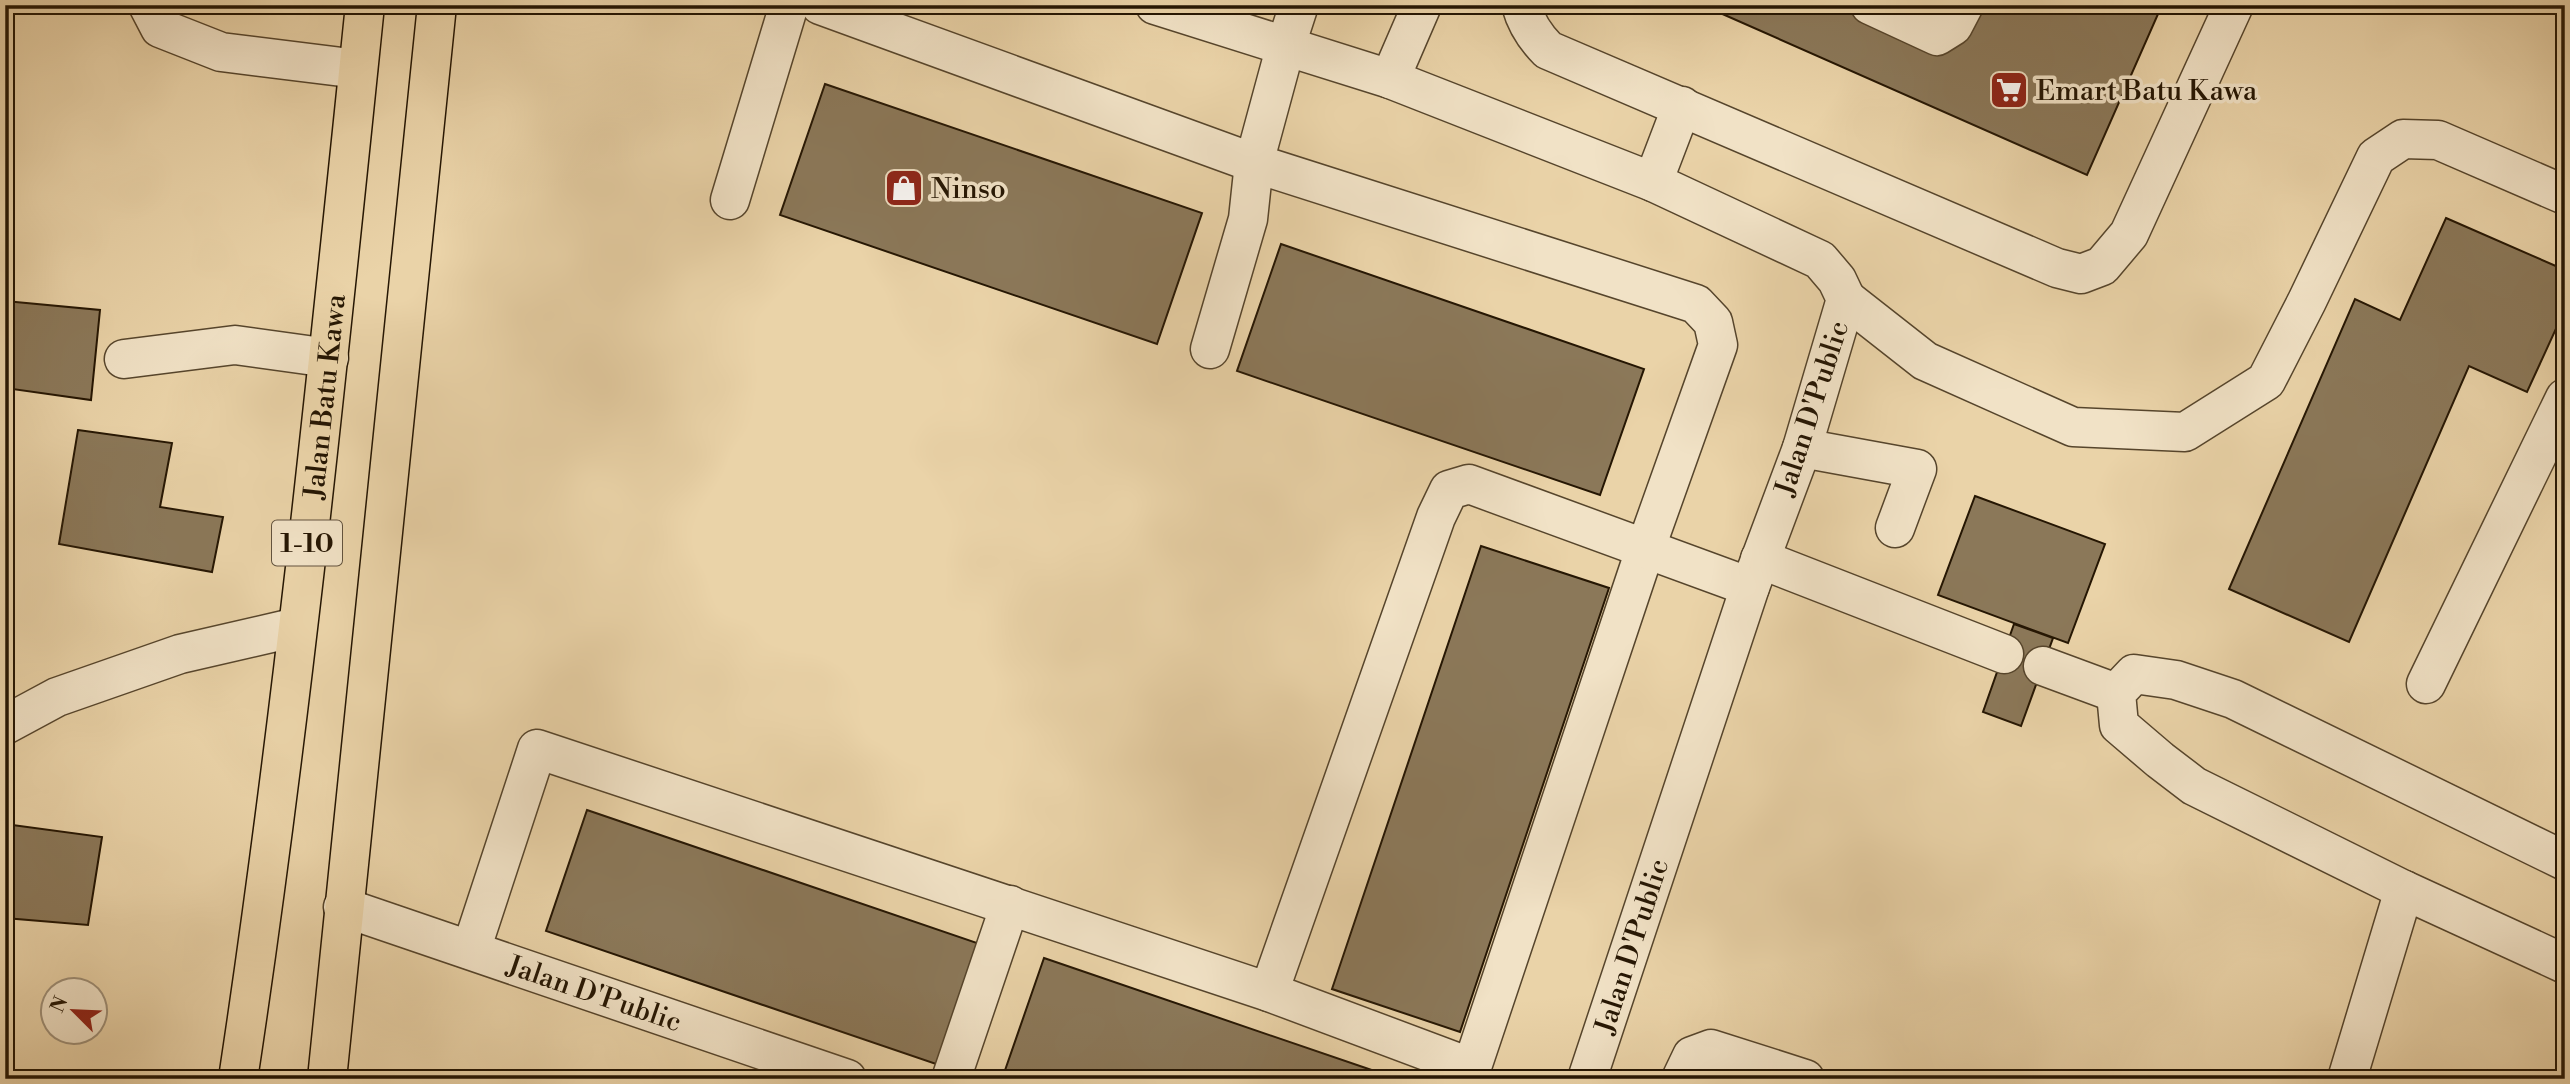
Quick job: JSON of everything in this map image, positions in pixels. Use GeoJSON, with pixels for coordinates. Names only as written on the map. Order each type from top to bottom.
{"type":"FeatureCollection","features":[{"type":"Feature","properties":{"kind":"highway","name":"Jalan Batu Kawa"},"geometry":{"type":"LineString","coordinates":[[238,1079],[329,358],[365,5]]}},
{"type":"Feature","properties":{"kind":"highway","name":"1-10"},"geometry":{"type":"LineString","coordinates":[[327,1079],[437,5]]}},
{"type":"Feature","properties":{"kind":"street"},"geometry":{"type":"LineString","coordinates":[[148,5],[160,28],[221,51],[358,69]]}},
{"type":"Feature","properties":{"kind":"street"},"geometry":{"type":"LineString","coordinates":[[730,200],[789,5]]}},
{"type":"Feature","properties":{"kind":"street"},"geometry":{"type":"LineString","coordinates":[[471,950],[537,749],[1269,992],[1470,1073],[1645,550],[1718,345],[1713,322],[1696,304],[1254,163],[820,5]]}},
{"type":"Feature","properties":{"kind":"street","name":"Jalan D'Public"},"geometry":{"type":"LineString","coordinates":[[1155,5],[1390,79],[1653,182],[1820,260],[1837,280],[1846,299],[1802,448],[1755,573],[1587,1079]]}},
{"type":"Feature","properties":{"kind":"street"},"geometry":{"type":"LineString","coordinates":[[1210,349],[1248,219],[1254,163],[1299,5]]}},
{"type":"Feature","properties":{"kind":"street"},"geometry":{"type":"LineString","coordinates":[[1390,79],[1422,5]]}},
{"type":"Feature","properties":{"kind":"street"},"geometry":{"type":"LineString","coordinates":[[1521,5],[1524,17],[1536,38],[1548,50],[2057,268],[2081,274],[2102,266],[2129,234],[2234,5]]}},
{"type":"Feature","properties":{"kind":"street"},"geometry":{"type":"LineString","coordinates":[[1870,5],[1937,36],[1953,26],[1964,5]]}},
{"type":"Feature","properties":{"kind":"street"},"geometry":{"type":"LineString","coordinates":[[1653,182],[1682,106]]}},
{"type":"Feature","properties":{"kind":"street"},"geometry":{"type":"LineString","coordinates":[[1846,299],[1925,361],[2073,427],[2185,432],[2266,381],[2376,157],[2403,139],[2438,140],[2565,195]]}},
{"type":"Feature","properties":{"kind":"street"},"geometry":{"type":"LineString","coordinates":[[124,359],[235,345],[329,358]]}},
{"type":"Feature","properties":{"kind":"street"},"geometry":{"type":"LineString","coordinates":[[2426,684],[2565,398]]}},
{"type":"Feature","properties":{"kind":"street"},"geometry":{"type":"LineString","coordinates":[[1802,448],[1917,470],[1895,528]]}},
{"type":"Feature","properties":{"kind":"street"},"geometry":{"type":"LineString","coordinates":[[1269,992],[1436,517],[1449,490],[1469,484],[1645,550],[1755,573],[2004,654]]}},
{"type":"Feature","properties":{"kind":"street"},"geometry":{"type":"LineString","coordinates":[[5,725],[57,697],[180,654],[297,628]]}},
{"type":"Feature","properties":{"kind":"street"},"geometry":{"type":"LineString","coordinates":[[2043,666],[2116,693]]}},
{"type":"Feature","properties":{"kind":"street"},"geometry":{"type":"LineString","coordinates":[[2565,861],[2233,699],[2176,680],[2134,674],[2116,693],[2119,724],[2194,786],[2404,890],[2565,964]]}},
{"type":"Feature","properties":{"kind":"street"},"geometry":{"type":"LineString","coordinates":[[2347,1079],[2404,890]]}},
{"type":"Feature","properties":{"kind":"street"},"geometry":{"type":"LineString","coordinates":[[951,1079],[1010,905]]}},
{"type":"Feature","properties":{"kind":"street","name":"Jalan D'Public"},"geometry":{"type":"LineString","coordinates":[[343,907],[847,1079]]}},
{"type":"Feature","properties":{"kind":"street"},"geometry":{"type":"LineString","coordinates":[[1681,1079],[1692,1056],[1711,1049],[1805,1079]]}},
{"type":"Feature","properties":{"kind":"building","name":"Emart Batu Kawa"},"geometry":{"type":"Polygon","coordinates":[[[1702,5],[2162,5],[2087,175],[1702,5]]]}},
{"type":"Feature","properties":{"kind":"building"},"geometry":{"type":"Polygon","coordinates":[[[825,84],[1202,213],[1157,344],[780,215],[825,84]]]}},
{"type":"Feature","properties":{"kind":"building"},"geometry":{"type":"Polygon","coordinates":[[[2446,218],[2565,270],[2565,309],[2527,392],[2469,366],[2349,642],[2229,589],[2355,299],[2400,320],[2446,218]]]}},
{"type":"Feature","properties":{"kind":"building"},"geometry":{"type":"Polygon","coordinates":[[[1281,244],[1644,369],[1600,495],[1237,371],[1281,244]]]}},
{"type":"Feature","properties":{"kind":"building"},"geometry":{"type":"Polygon","coordinates":[[[5,301],[100,310],[91,400],[5,388],[5,301]]]}},
{"type":"Feature","properties":{"kind":"building"},"geometry":{"type":"Polygon","coordinates":[[[78,430],[172,443],[160,507],[223,517],[212,572],[59,544],[78,430]]]}},
{"type":"Feature","properties":{"kind":"building"},"geometry":{"type":"Polygon","coordinates":[[[1975,496],[2105,544],[2068,643],[1938,595],[1975,496]]]}},
{"type":"Feature","properties":{"kind":"building"},"geometry":{"type":"Polygon","coordinates":[[[1481,546],[1609,588],[1460,1032],[1332,989],[1481,546]]]}},
{"type":"Feature","properties":{"kind":"building"},"geometry":{"type":"Polygon","coordinates":[[[2014,624],[2053,638],[2021,726],[1983,712],[2014,624]]]}},
{"type":"Feature","properties":{"kind":"building"},"geometry":{"type":"Polygon","coordinates":[[[587,810],[980,944],[939,1065],[546,931],[587,810]]]}},
{"type":"Feature","properties":{"kind":"building"},"geometry":{"type":"Polygon","coordinates":[[[5,824],[102,837],[88,925],[5,918],[5,824]]]}},
{"type":"Feature","properties":{"kind":"building"},"geometry":{"type":"Polygon","coordinates":[[[1044,958],[1398,1079],[1002,1079],[1044,958]]]}},
{"type":"Feature","properties":{"kind":"place","name":"Emart Batu Kawa"},"geometry":{"type":"Point","coordinates":[2009,90]}},
{"type":"Feature","properties":{"kind":"place","name":"Ninso"},"geometry":{"type":"Point","coordinates":[904,188]}}]}
